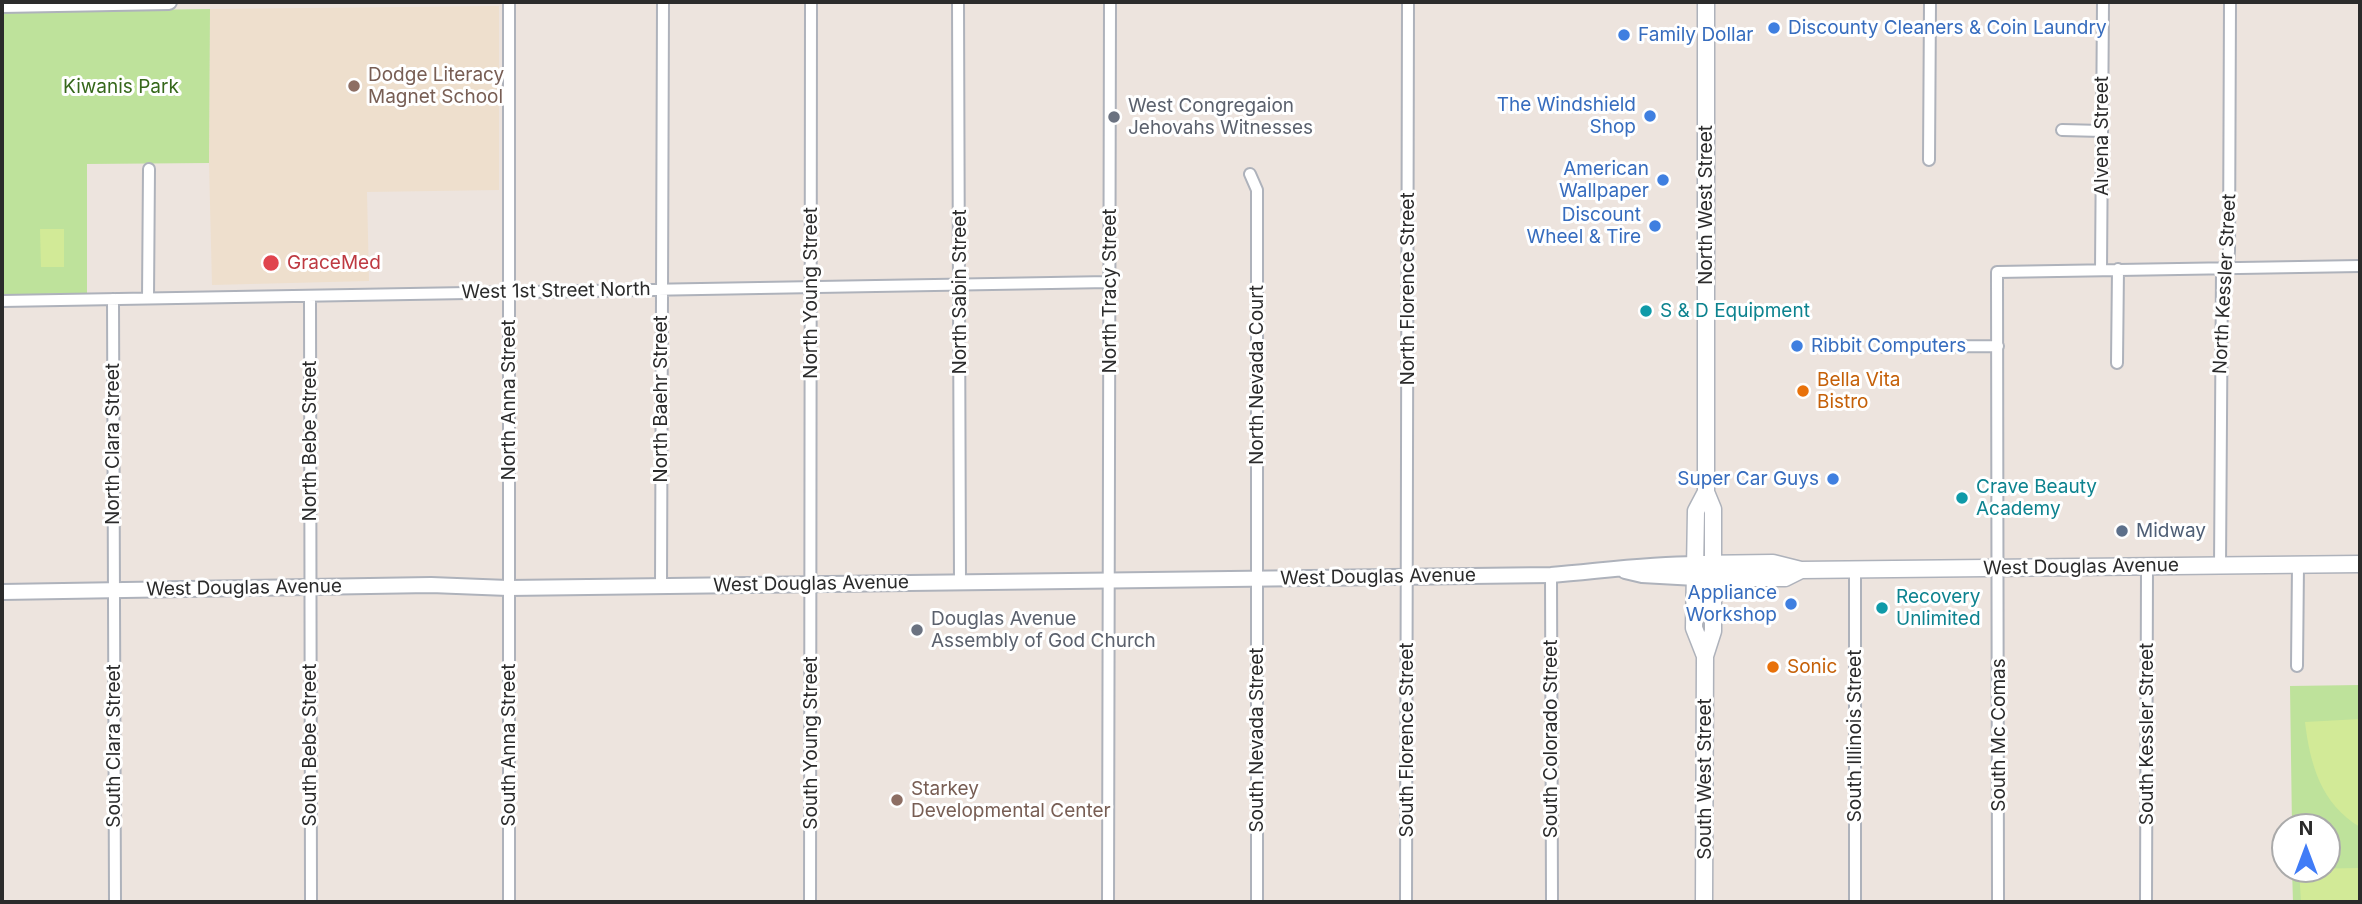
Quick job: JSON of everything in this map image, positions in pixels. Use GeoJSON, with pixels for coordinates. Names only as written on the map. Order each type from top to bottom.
{"type":"FeatureCollection","features":[{"type":"Feature","properties":{"kind":"main road","name":"North West Street"},"geometry":{"type":"LineString","coordinates":[[1706,2],[1706,492],[1713,509],[1713,571]]}},
{"type":"Feature","properties":{"kind":"main road","name":"North West Street"},"geometry":{"type":"LineString","coordinates":[[1696,571],[1696,511],[1706,492]]}},
{"type":"Feature","properties":{"kind":"main road","name":"West Douglas Avenue"},"geometry":{"type":"LineString","coordinates":[[1696,571],[1773,563],[1801,570],[2360,564]]}},
{"type":"Feature","properties":{"kind":"main road","name":"South West Street"},"geometry":{"type":"LineString","coordinates":[[1696,571],[1695,628],[1705,656]]}},
{"type":"Feature","properties":{"kind":"main road","name":"South West Street"},"geometry":{"type":"LineString","coordinates":[[1704,902],[1705,656],[1713,631],[1713,571]]}},
{"type":"Feature","properties":{"kind":"street"},"geometry":{"type":"LineString","coordinates":[[2,5],[169,2]]}},
{"type":"Feature","properties":{"kind":"street","name":"North Anna Street"},"geometry":{"type":"LineString","coordinates":[[508,588],[509,2]]}},
{"type":"Feature","properties":{"kind":"street","name":"North Baehr Street"},"geometry":{"type":"LineString","coordinates":[[661,586],[663,2]]}},
{"type":"Feature","properties":{"kind":"street","name":"North Young Street"},"geometry":{"type":"LineString","coordinates":[[811,2],[811,584]]}},
{"type":"Feature","properties":{"kind":"street","name":"North Sabin Street"},"geometry":{"type":"LineString","coordinates":[[958,2],[960,582]]}},
{"type":"Feature","properties":{"kind":"street","name":"North Tracy Street"},"geometry":{"type":"LineString","coordinates":[[1108,902],[1110,2]]}},
{"type":"Feature","properties":{"kind":"street","name":"North Florence Street"},"geometry":{"type":"LineString","coordinates":[[1408,2],[1408,577]]}},
{"type":"Feature","properties":{"kind":"street"},"geometry":{"type":"LineString","coordinates":[[1929,160],[1930,2]]}},
{"type":"Feature","properties":{"kind":"street","name":"Alvena Street"},"geometry":{"type":"LineString","coordinates":[[2101,270],[2103,2]]}},
{"type":"Feature","properties":{"kind":"street","name":"North Kessler Street"},"geometry":{"type":"LineString","coordinates":[[2220,566],[2222,271],[2228,264],[2230,251],[2230,2]]}},
{"type":"Feature","properties":{"kind":"street"},"geometry":{"type":"LineString","coordinates":[[2062,130],[2102,131]]}},
{"type":"Feature","properties":{"kind":"street"},"geometry":{"type":"LineString","coordinates":[[148,298],[149,169]]}},
{"type":"Feature","properties":{"kind":"street","name":"North Nevada Court"},"geometry":{"type":"LineString","coordinates":[[1250,174],[1257,190],[1257,578]]}},
{"type":"Feature","properties":{"kind":"street"},"geometry":{"type":"LineString","coordinates":[[2101,270],[2360,266]]}},
{"type":"Feature","properties":{"kind":"street"},"geometry":{"type":"LineString","coordinates":[[2117,363],[2118,269]]}},
{"type":"Feature","properties":{"kind":"street","name":"South Mc Comas"},"geometry":{"type":"LineString","coordinates":[[1998,902],[1997,272],[2101,270]]}},
{"type":"Feature","properties":{"kind":"street","name":"West 1st Street North"},"geometry":{"type":"LineString","coordinates":[[2,301],[1110,282]]}},
{"type":"Feature","properties":{"kind":"street","name":"North Bebe Street"},"geometry":{"type":"LineString","coordinates":[[310,296],[310,587]]}},
{"type":"Feature","properties":{"kind":"street","name":"North Clara Street"},"geometry":{"type":"LineString","coordinates":[[113,299],[114,590]]}},
{"type":"Feature","properties":{"kind":"street"},"geometry":{"type":"LineString","coordinates":[[1884,347],[1998,346]]}},
{"type":"Feature","properties":{"kind":"street","name":"West Douglas Avenue"},"geometry":{"type":"LineString","coordinates":[[2,592],[430,585],[508,588],[1551,575],[1620,570],[1643,564],[1696,571]]}},
{"type":"Feature","properties":{"kind":"street"},"geometry":{"type":"LineString","coordinates":[[2297,666],[2298,565]]}},
{"type":"Feature","properties":{"kind":"street","name":"South Kessler Street"},"geometry":{"type":"LineString","coordinates":[[2146,902],[2147,567]]}},
{"type":"Feature","properties":{"kind":"street","name":"South Illinois Street"},"geometry":{"type":"LineString","coordinates":[[1855,570],[1855,902]]}},
{"type":"Feature","properties":{"kind":"street","name":"South Colorado Street"},"geometry":{"type":"LineString","coordinates":[[1551,575],[1552,902]]}},
{"type":"Feature","properties":{"kind":"street","name":"South Florence Street"},"geometry":{"type":"LineString","coordinates":[[1406,902],[1408,577]]}},
{"type":"Feature","properties":{"kind":"street","name":"South Nevada Street"},"geometry":{"type":"LineString","coordinates":[[1256,902],[1257,578]]}},
{"type":"Feature","properties":{"kind":"street","name":"South Young Street"},"geometry":{"type":"LineString","coordinates":[[810,902],[811,584]]}},
{"type":"Feature","properties":{"kind":"street","name":"South Bebe Street"},"geometry":{"type":"LineString","coordinates":[[310,587],[311,902]]}},
{"type":"Feature","properties":{"kind":"street","name":"South Anna Street"},"geometry":{"type":"LineString","coordinates":[[508,588],[509,902]]}},
{"type":"Feature","properties":{"kind":"street","name":"South Clara Street"},"geometry":{"type":"LineString","coordinates":[[114,590],[115,902]]}},
{"type":"Feature","properties":{"kind":"shaded area","name":"Dodge Literacy Magnet School"},"geometry":{"type":"Polygon","coordinates":[[[499,6],[499,190],[367,192],[369,281],[212,285],[209,163],[210,9],[499,6]]]}},
{"type":"Feature","properties":{"kind":"green space","name":"Kiwanis Park"},"geometry":{"type":"Polygon","coordinates":[[[210,9],[209,163],[87,164],[87,293],[2,295],[2,12],[210,9]]]}},
{"type":"Feature","properties":{"kind":"green space"},"geometry":{"type":"Polygon","coordinates":[[[40,229],[64,229],[64,267],[41,267],[40,229]]]}},
{"type":"Feature","properties":{"kind":"green space"},"geometry":{"type":"Polygon","coordinates":[[[2360,685],[2360,902],[2293,902],[2292,883],[2341,883],[2341,813],[2292,813],[2290,686],[2360,685]]]}},
{"type":"Feature","properties":{"kind":"green space"},"geometry":{"type":"Polygon","coordinates":[[[2360,719],[2360,827],[2336,807],[2320,782],[2310,753],[2305,722],[2360,719]]]}},
{"type":"Feature","properties":{"kind":"green space"},"geometry":{"type":"Polygon","coordinates":[[[2341,868],[2360,868],[2360,902],[2301,902],[2300,883],[2341,883],[2341,868]]]}},
{"type":"Feature","properties":{"kind":"place","name":"Discounty Cleaners & Coin Laundry"},"geometry":{"type":"Point","coordinates":[1774,28]}},
{"type":"Feature","properties":{"kind":"place","name":"Family Dollar"},"geometry":{"type":"Point","coordinates":[1624,35]}},
{"type":"Feature","properties":{"kind":"place","name":"Dodge Literacy Magnet School"},"geometry":{"type":"Point","coordinates":[354,86]}},
{"type":"Feature","properties":{"kind":"place","name":"The Windshield Shop"},"geometry":{"type":"Point","coordinates":[1650,116]}},
{"type":"Feature","properties":{"kind":"place","name":"West Congregaion Jehovahs Witnesses"},"geometry":{"type":"Point","coordinates":[1114,117]}},
{"type":"Feature","properties":{"kind":"place","name":"American Wallpaper"},"geometry":{"type":"Point","coordinates":[1663,180]}},
{"type":"Feature","properties":{"kind":"place","name":"Discount Wheel & Tire"},"geometry":{"type":"Point","coordinates":[1655,226]}},
{"type":"Feature","properties":{"kind":"place","name":"GraceMed"},"geometry":{"type":"Point","coordinates":[271,263]}},
{"type":"Feature","properties":{"kind":"place","name":"S & D Equipment"},"geometry":{"type":"Point","coordinates":[1646,311]}},
{"type":"Feature","properties":{"kind":"place","name":"Ribbit Computers"},"geometry":{"type":"Point","coordinates":[1797,346]}},
{"type":"Feature","properties":{"kind":"place","name":"Bella Vita Bistro"},"geometry":{"type":"Point","coordinates":[1803,391]}},
{"type":"Feature","properties":{"kind":"place","name":"Super Car Guys"},"geometry":{"type":"Point","coordinates":[1833,479]}},
{"type":"Feature","properties":{"kind":"place","name":"Crave Beauty Academy"},"geometry":{"type":"Point","coordinates":[1962,498]}},
{"type":"Feature","properties":{"kind":"place","name":"Midway"},"geometry":{"type":"Point","coordinates":[2122,531]}},
{"type":"Feature","properties":{"kind":"place","name":"Appliance Workshop"},"geometry":{"type":"Point","coordinates":[1791,604]}},
{"type":"Feature","properties":{"kind":"place","name":"Recovery Unlimited"},"geometry":{"type":"Point","coordinates":[1882,608]}},
{"type":"Feature","properties":{"kind":"place","name":"Douglas Avenue Assembly of God Church"},"geometry":{"type":"Point","coordinates":[917,630]}},
{"type":"Feature","properties":{"kind":"place","name":"Sonic"},"geometry":{"type":"Point","coordinates":[1773,667]}},
{"type":"Feature","properties":{"kind":"place","name":"Starkey Developmental Center"},"geometry":{"type":"Point","coordinates":[897,800]}}]}
